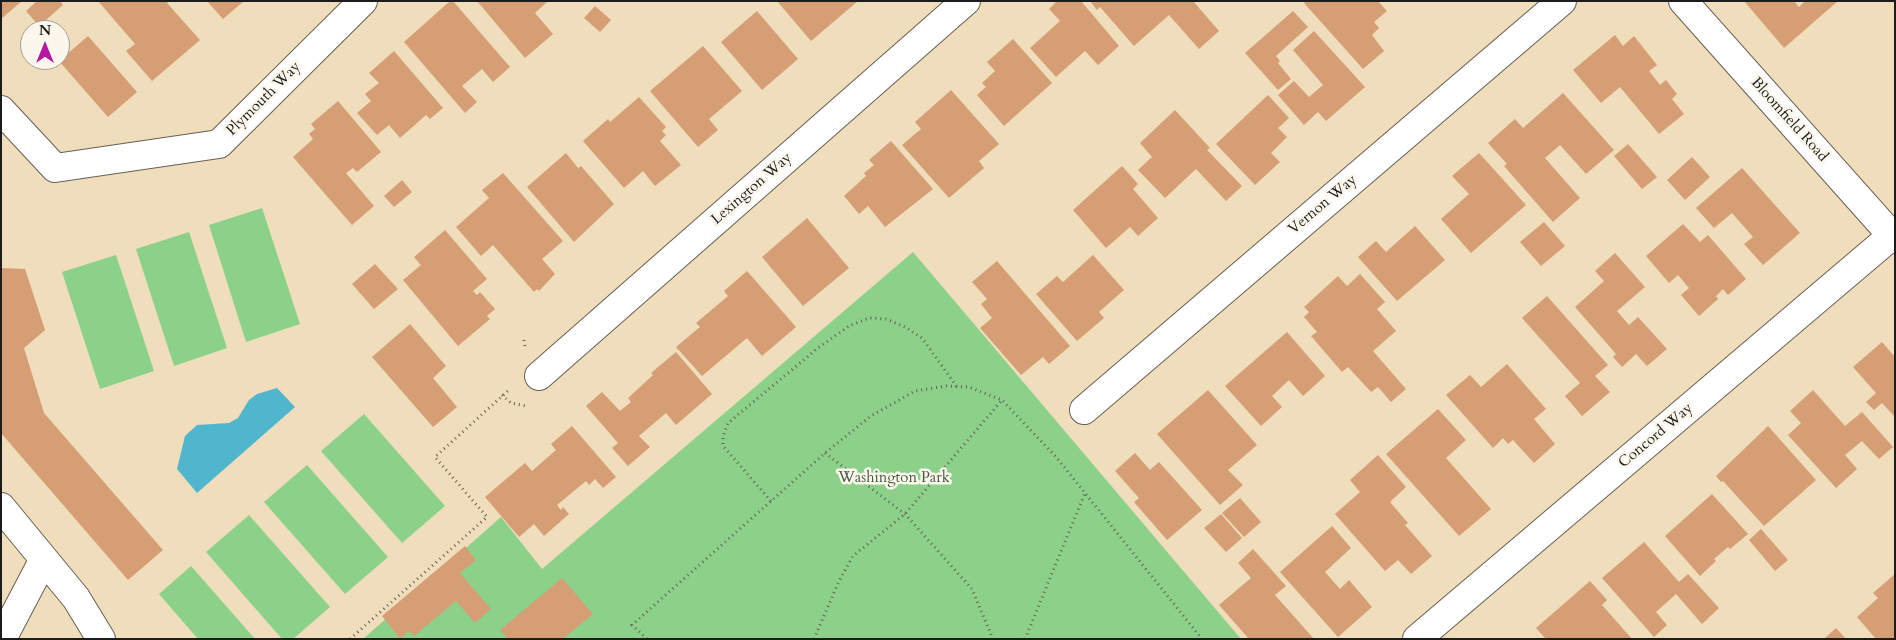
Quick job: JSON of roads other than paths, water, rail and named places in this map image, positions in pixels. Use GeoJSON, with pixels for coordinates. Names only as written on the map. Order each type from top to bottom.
{"type":"FeatureCollection","features":[{"type":"Feature","properties":{"kind":"street","name":"Plymouth Way"},"geometry":{"type":"LineString","coordinates":[[1,110],[55,168],[219,144],[363,1]]}},
{"type":"Feature","properties":{"kind":"street","name":"Lexington Way"},"geometry":{"type":"LineString","coordinates":[[539,376],[966,1]]}},
{"type":"Feature","properties":{"kind":"street","name":"Vernon Way"},"geometry":{"type":"LineString","coordinates":[[1084,410],[1562,1]]}},
{"type":"Feature","properties":{"kind":"street","name":"Bloomfield Road"},"geometry":{"type":"LineString","coordinates":[[1683,1],[1894,236]]}},
{"type":"Feature","properties":{"kind":"street","name":"Concord Way"},"geometry":{"type":"LineString","coordinates":[[1417,639],[1894,236]]}},
{"type":"Feature","properties":{"kind":"street"},"geometry":{"type":"LineString","coordinates":[[1,507],[76,598],[101,639]]}},
{"type":"Feature","properties":{"kind":"street"},"geometry":{"type":"LineString","coordinates":[[2,639],[44,559]]}},
{"type":"Feature","properties":{"kind":"water"},"geometry":{"type":"Polygon","coordinates":[[[277,388],[295,407],[197,493],[177,469],[185,436],[197,425],[229,423],[238,418],[249,400],[257,394],[277,388]]]}},
{"type":"Feature","properties":{"kind":"park label","name":"Washington Park"},"geometry":{"type":"Point","coordinates":[894,479]}}]}
